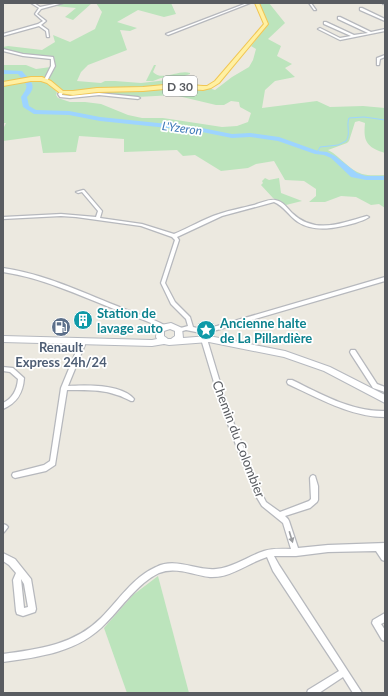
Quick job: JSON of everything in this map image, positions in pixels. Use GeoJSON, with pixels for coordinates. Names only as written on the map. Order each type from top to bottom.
{"type":"FeatureCollection","features":[{"type":"Feature","properties":{"kind":"main road","name":"D 30"},"geometry":{"type":"LineString","coordinates":[[62,92],[73,94],[96,90],[143,89],[174,86],[200,88],[209,87],[217,82],[266,24],[257,3]]}},
{"type":"Feature","properties":{"kind":"main road"},"geometry":{"type":"LineString","coordinates":[[3,84],[36,79],[46,80],[62,92]]}},
{"type":"Feature","properties":{"kind":"main road"},"geometry":{"type":"LineString","coordinates":[[161,338],[160,330],[164,327],[174,326],[180,331],[297,358],[334,373],[385,399]]}},
{"type":"Feature","properties":{"kind":"main road"},"geometry":{"type":"LineString","coordinates":[[175,341],[179,338],[180,331]]}},
{"type":"Feature","properties":{"kind":"main road"},"geometry":{"type":"LineString","coordinates":[[3,339],[152,343],[161,338],[175,341],[201,336]]}},
{"type":"Feature","properties":{"kind":"street"},"geometry":{"type":"LineString","coordinates":[[32,3],[40,8]]}},
{"type":"Feature","properties":{"kind":"street"},"geometry":{"type":"LineString","coordinates":[[3,35],[39,26],[46,21],[36,14],[40,8],[62,3]]}},
{"type":"Feature","properties":{"kind":"street"},"geometry":{"type":"LineString","coordinates":[[167,34],[249,3]]}},
{"type":"Feature","properties":{"kind":"street"},"geometry":{"type":"LineString","coordinates":[[310,3],[315,9]]}},
{"type":"Feature","properties":{"kind":"street"},"geometry":{"type":"LineString","coordinates":[[361,9],[385,20]]}},
{"type":"Feature","properties":{"kind":"street"},"geometry":{"type":"LineString","coordinates":[[339,18],[372,33]]}},
{"type":"Feature","properties":{"kind":"street"},"geometry":{"type":"LineString","coordinates":[[325,23],[353,36]]}},
{"type":"Feature","properties":{"kind":"street"},"geometry":{"type":"LineString","coordinates":[[39,26],[47,31],[48,36]]}},
{"type":"Feature","properties":{"kind":"street"},"geometry":{"type":"LineString","coordinates":[[319,29],[340,39],[385,30]]}},
{"type":"Feature","properties":{"kind":"street"},"geometry":{"type":"LineString","coordinates":[[3,50],[23,55],[51,57],[53,66],[46,80]]}},
{"type":"Feature","properties":{"kind":"street"},"geometry":{"type":"LineString","coordinates":[[378,64],[378,59],[385,56]]}},
{"type":"Feature","properties":{"kind":"street"},"geometry":{"type":"LineString","coordinates":[[62,92],[60,94],[61,96],[67,97],[99,94],[138,98]]}},
{"type":"Feature","properties":{"kind":"street"},"geometry":{"type":"LineString","coordinates":[[78,192],[83,191],[100,211],[98,218]]}},
{"type":"Feature","properties":{"kind":"street"},"geometry":{"type":"LineString","coordinates":[[174,236],[220,215],[274,201],[281,204],[299,220],[317,227],[336,227],[367,217]]}},
{"type":"Feature","properties":{"kind":"street"},"geometry":{"type":"LineString","coordinates":[[3,218],[62,215],[98,218],[150,226],[174,236],[178,240],[163,283],[173,303],[188,318],[191,329],[201,336],[385,279]]}},
{"type":"Feature","properties":{"kind":"street"},"geometry":{"type":"LineString","coordinates":[[3,270],[25,273],[45,279],[152,320],[164,327]]}},
{"type":"Feature","properties":{"kind":"street"},"geometry":{"type":"LineString","coordinates":[[180,331],[191,329]]}},
{"type":"Feature","properties":{"kind":"street","name":"Chemin du Colombier"},"geometry":{"type":"LineString","coordinates":[[201,336],[225,409],[259,496],[264,504],[286,521],[296,552]]}},
{"type":"Feature","properties":{"kind":"street"},"geometry":{"type":"LineString","coordinates":[[14,475],[46,468],[52,463],[62,414],[64,388],[83,342]]}},
{"type":"Feature","properties":{"kind":"street"},"geometry":{"type":"LineString","coordinates":[[353,352],[375,386],[385,390]]}},
{"type":"Feature","properties":{"kind":"street"},"geometry":{"type":"LineString","coordinates":[[3,369],[12,370],[21,378],[21,389],[16,398],[3,406]]}},
{"type":"Feature","properties":{"kind":"street"},"geometry":{"type":"LineString","coordinates":[[290,382],[355,410],[376,416],[385,414]]}},
{"type":"Feature","properties":{"kind":"street"},"geometry":{"type":"LineString","coordinates":[[64,388],[97,389],[124,394],[131,399]]}},
{"type":"Feature","properties":{"kind":"street"},"geometry":{"type":"LineString","coordinates":[[279,516],[287,511],[311,504],[315,500],[316,488],[313,478]]}},
{"type":"Feature","properties":{"kind":"street"},"geometry":{"type":"LineString","coordinates":[[3,658],[50,649],[71,643],[86,636],[131,589],[151,573],[160,568],[179,568],[215,573],[225,571],[258,556],[320,549],[381,547],[385,558]]}},
{"type":"Feature","properties":{"kind":"street"},"geometry":{"type":"LineString","coordinates":[[269,554],[279,572],[358,693]]}},
{"type":"Feature","properties":{"kind":"street"},"geometry":{"type":"LineString","coordinates":[[3,557],[12,562],[20,573]]}},
{"type":"Feature","properties":{"kind":"street"},"geometry":{"type":"LineString","coordinates":[[385,617],[376,623],[385,637]]}},
{"type":"Feature","properties":{"kind":"street"},"geometry":{"type":"LineString","coordinates":[[311,693],[344,672]]}},
{"type":"Feature","properties":{"kind":"green space"},"geometry":{"type":"Polygon","coordinates":[[[64,3],[92,3],[73,20],[65,17],[76,8],[55,6],[64,3]]]}},
{"type":"Feature","properties":{"kind":"green space"},"geometry":{"type":"Polygon","coordinates":[[[96,3],[171,3],[176,14],[164,17],[138,10],[117,22],[137,28],[130,31],[120,30],[127,50],[88,65],[81,72],[77,81],[101,83],[105,81],[115,81],[141,83],[167,80],[190,82],[215,90],[232,77],[249,67],[256,49],[251,46],[268,25],[260,3],[269,3],[285,23],[268,39],[281,46],[277,56],[292,64],[285,68],[295,77],[275,81],[265,90],[262,108],[317,101],[330,107],[363,106],[385,108],[385,153],[370,146],[365,135],[365,123],[359,121],[355,122],[347,143],[328,150],[357,172],[368,175],[385,175],[385,208],[379,204],[371,205],[356,197],[341,196],[325,202],[309,202],[316,196],[316,189],[304,181],[285,180],[274,161],[256,164],[248,168],[221,171],[195,155],[183,156],[177,150],[124,152],[124,139],[79,136],[76,152],[43,153],[40,136],[3,141],[3,129],[6,123],[3,123],[3,65],[26,65],[36,69],[51,67],[46,79],[48,83],[57,92],[56,95],[58,98],[70,102],[101,104],[128,115],[142,118],[163,118],[222,127],[237,126],[248,122],[251,113],[240,107],[239,102],[231,101],[224,105],[216,105],[174,95],[137,97],[100,92],[79,95],[78,92],[62,90],[47,79],[55,66],[54,56],[24,55],[3,49],[3,47],[8,46],[42,50],[55,42],[53,35],[70,42],[95,29],[102,12],[96,3]]]}},
{"type":"Feature","properties":{"kind":"green space"},"geometry":{"type":"Polygon","coordinates":[[[154,65],[156,65],[153,72],[161,76],[186,72],[190,74],[176,79],[161,78],[153,81],[146,81],[154,65]]]}},
{"type":"Feature","properties":{"kind":"green space"},"geometry":{"type":"Polygon","coordinates":[[[265,178],[269,180],[279,178],[281,193],[302,201],[286,205],[273,198],[261,185],[265,178]]]}},
{"type":"Feature","properties":{"kind":"green space"},"geometry":{"type":"Polygon","coordinates":[[[158,576],[189,693],[127,693],[104,628],[133,595],[158,576]]]}},
{"type":"Feature","properties":{"kind":"building"},"geometry":{"type":"Polygon","coordinates":[[[82,315],[87,316],[83,321],[78,321],[82,315]]]}},
{"type":"Feature","properties":{"kind":"waterway","name":"L'Yzeron"},"geometry":{"type":"LineString","coordinates":[[3,72],[20,72],[30,85],[30,90],[24,97],[26,107],[34,112],[69,113],[100,119],[197,129],[232,136],[250,135],[279,139],[317,153],[325,153],[333,157],[354,175],[366,178],[385,178]]}},
{"type":"Feature","properties":{"kind":"waterway"},"geometry":{"type":"LineString","coordinates":[[317,153],[320,147],[338,145],[346,141],[348,136],[349,118],[364,117],[385,120]]}},
{"type":"Feature","properties":{"kind":"place","name":"Station de lavage auto"},"geometry":{"type":"Point","coordinates":[83,320]}},
{"type":"Feature","properties":{"kind":"place","name":"Renault Express 24h/24"},"geometry":{"type":"Point","coordinates":[61,327]}},
{"type":"Feature","properties":{"kind":"place","name":"Ancienne halte de La Pillardière"},"geometry":{"type":"Point","coordinates":[206,330]}}]}
